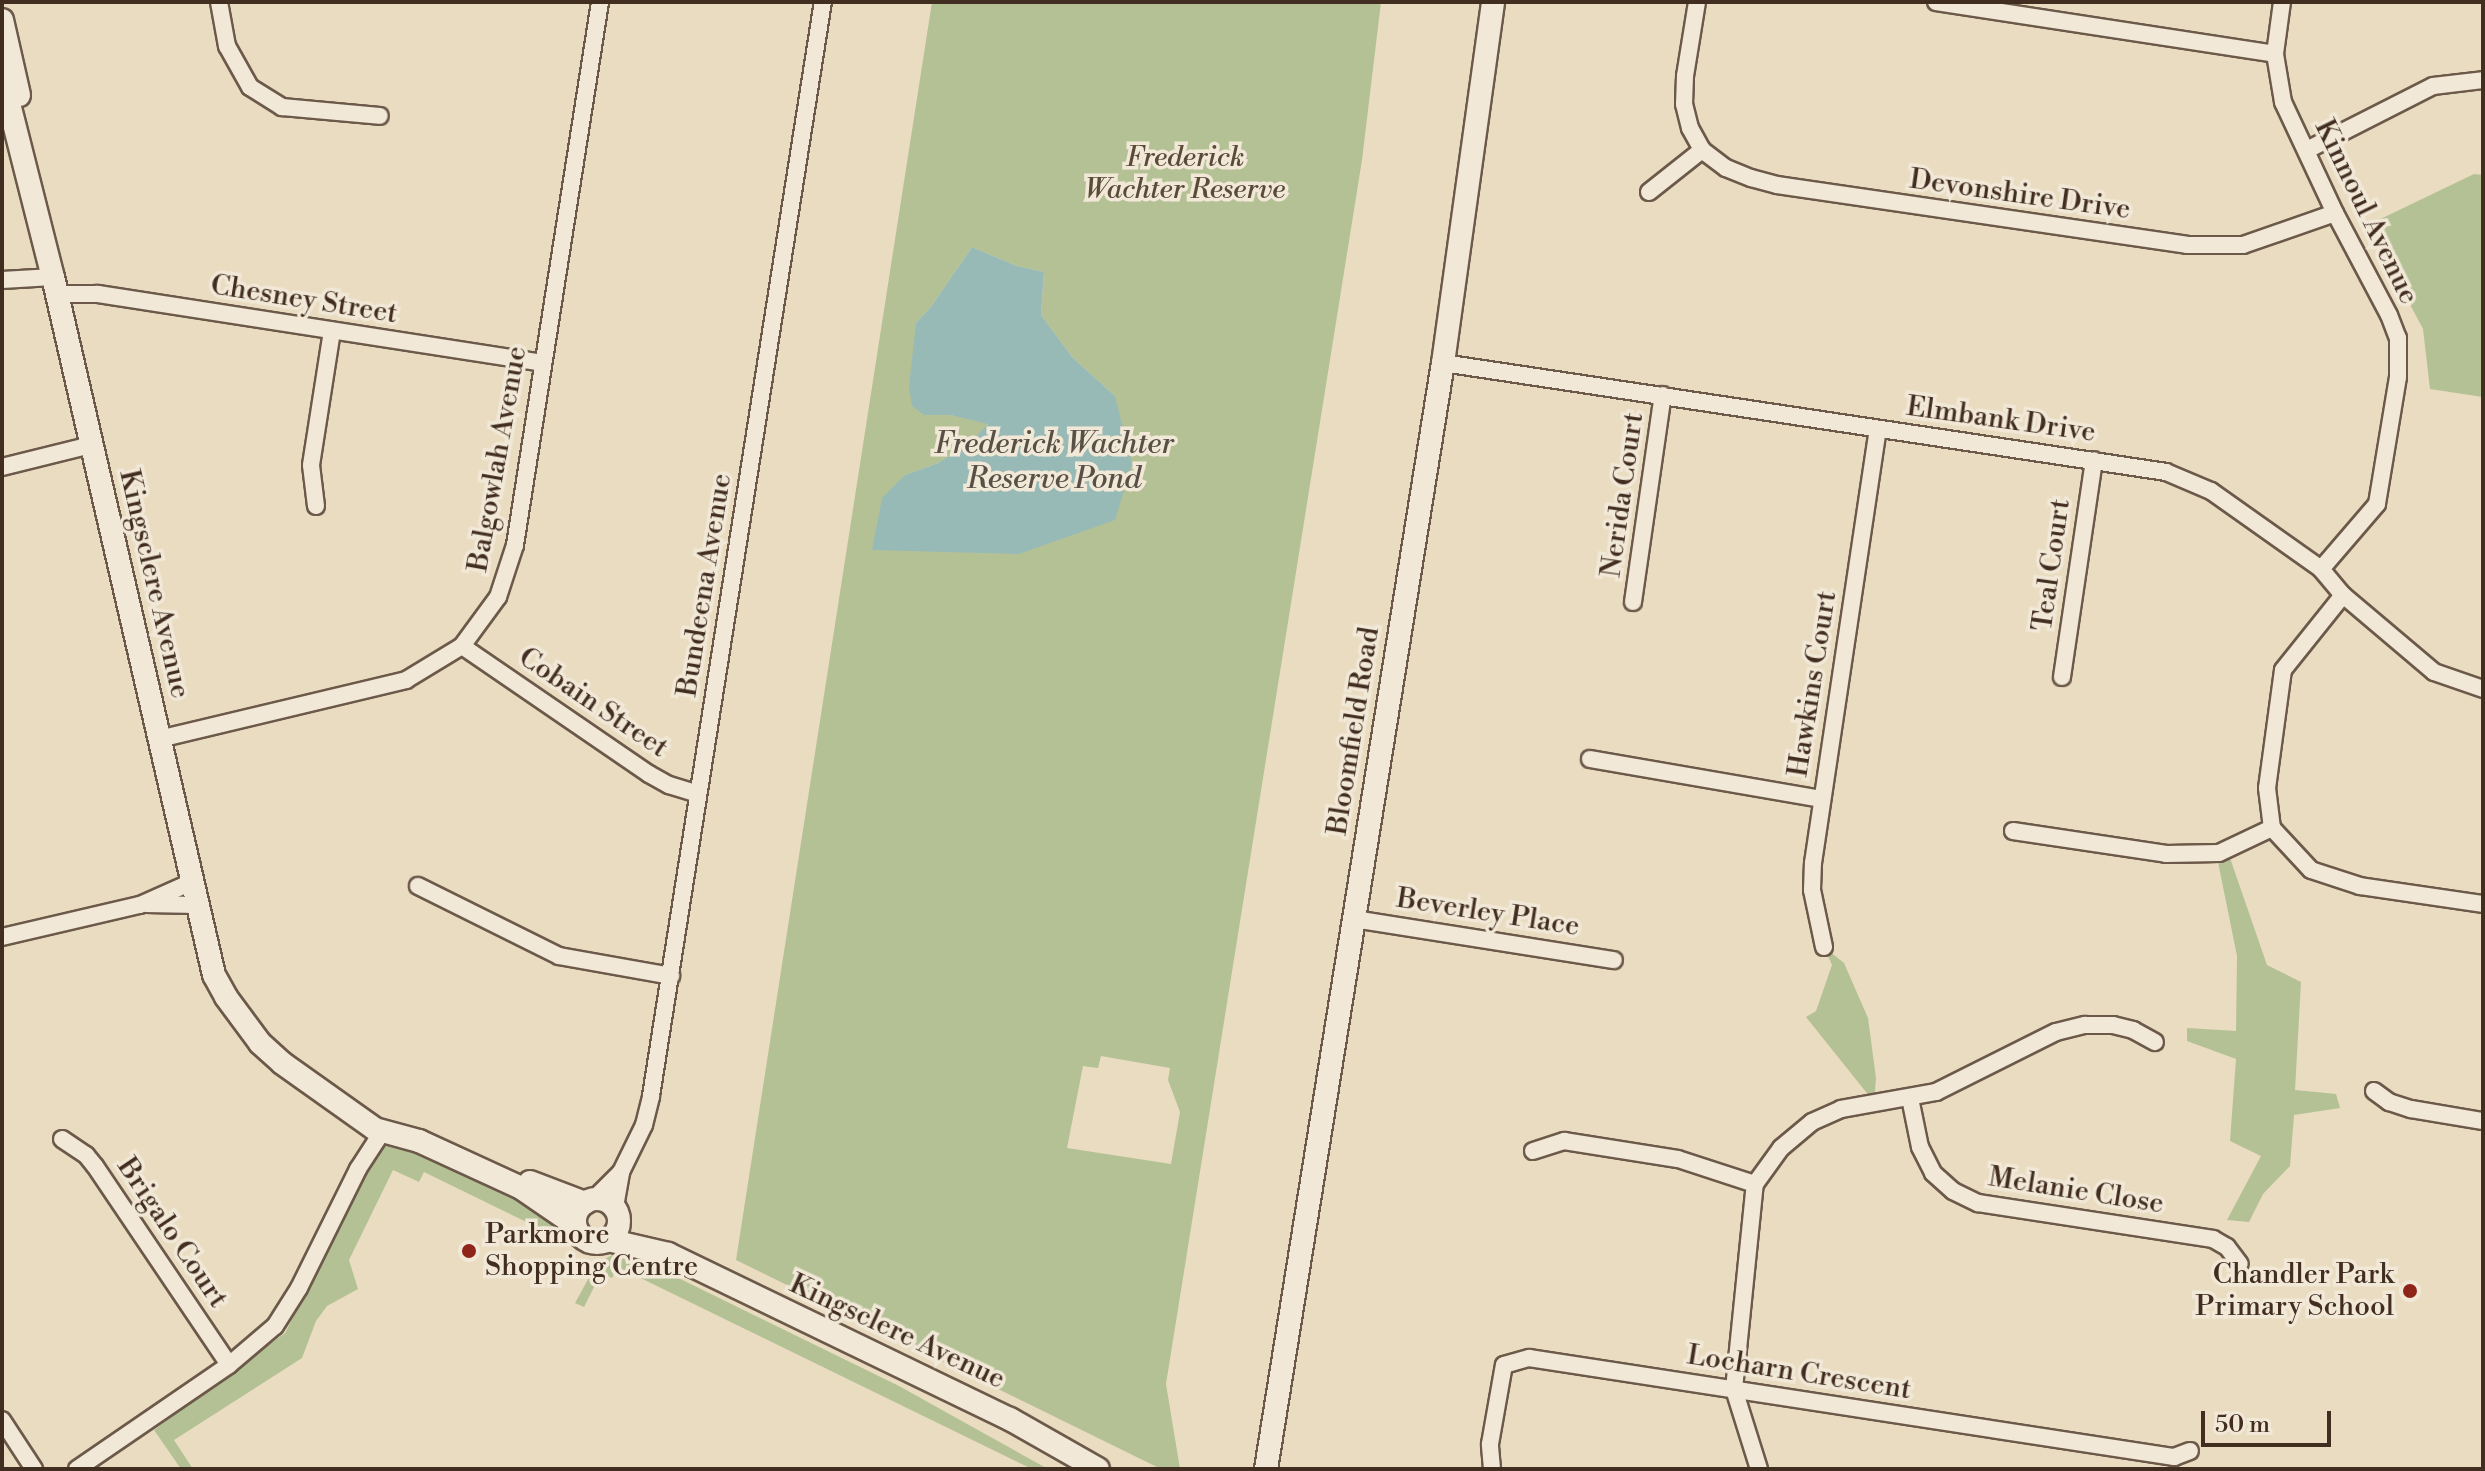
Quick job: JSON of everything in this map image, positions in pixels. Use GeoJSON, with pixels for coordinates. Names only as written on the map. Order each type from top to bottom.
{"type":"FeatureCollection","features":[{"type":"Feature","properties":{"kind":"main road","name":"Bloomfield Road"},"geometry":{"type":"LineString","coordinates":[[1266,1469],[1443,363],[1493,2]]}},
{"type":"Feature","properties":{"kind":"main road","name":"Kingsclere Avenue"},"geometry":{"type":"LineString","coordinates":[[2,20],[31,157],[44,242]]}},
{"type":"Feature","properties":{"kind":"main road","name":"Kingsclere Avenue"},"geometry":{"type":"LineString","coordinates":[[2,76],[44,242],[206,939],[238,994],[280,1044],[379,1125],[521,1188],[575,1225]]}},
{"type":"Feature","properties":{"kind":"main road","name":"Kingsclere Avenue"},"geometry":{"type":"LineString","coordinates":[[379,1125],[421,1128],[544,1189],[603,1207],[668,1254],[1010,1419],[1098,1469]]}},
{"type":"Feature","properties":{"kind":"main road"},"geometry":{"type":"LineString","coordinates":[[603,1207],[617,1231],[600,1243],[587,1240],[575,1225],[577,1213],[603,1207]]}},
{"type":"Feature","properties":{"kind":"main road","name":"Kingsclere Avenue"},"geometry":{"type":"LineString","coordinates":[[608,1240],[668,1254]]}},
{"type":"Feature","properties":{"kind":"street"},"geometry":{"type":"LineString","coordinates":[[219,2],[227,46],[250,87],[282,107],[380,116]]}},
{"type":"Feature","properties":{"kind":"street","name":"Balgowlah Avenue"},"geometry":{"type":"LineString","coordinates":[[159,739],[385,687],[434,666],[462,646],[498,597],[508,572],[600,2]]}},
{"type":"Feature","properties":{"kind":"street","name":"Bundeena Avenue"},"geometry":{"type":"LineString","coordinates":[[603,1207],[647,1113],[823,2]]}},
{"type":"Feature","properties":{"kind":"street"},"geometry":{"type":"LineString","coordinates":[[1649,192],[1702,150],[1690,128],[1684,104],[1685,76],[1697,2]]}},
{"type":"Feature","properties":{"kind":"street"},"geometry":{"type":"LineString","coordinates":[[1936,2],[2275,54]]}},
{"type":"Feature","properties":{"kind":"street","name":"Kinnoul Avenue"},"geometry":{"type":"LineString","coordinates":[[2282,2],[2275,54],[2283,102],[2398,338],[2398,377],[2377,504],[2321,569]]}},
{"type":"Feature","properties":{"kind":"street"},"geometry":{"type":"LineString","coordinates":[[2307,150],[2433,86],[2483,80]]}},
{"type":"Feature","properties":{"kind":"street","name":"Devonshire Drive"},"geometry":{"type":"LineString","coordinates":[[1702,150],[1726,168],[1777,185],[2187,245],[2243,245],[2335,213]]}},
{"type":"Feature","properties":{"kind":"street","name":"Chesney Street"},"geometry":{"type":"LineString","coordinates":[[2,280],[54,285],[543,363]]}},
{"type":"Feature","properties":{"kind":"street"},"geometry":{"type":"LineString","coordinates":[[316,506],[311,465],[332,331]]}},
{"type":"Feature","properties":{"kind":"street","name":"Elmbank Drive"},"geometry":{"type":"LineString","coordinates":[[1443,363],[2166,472],[2211,491],[2321,569],[2343,595],[2434,672],[2483,689]]}},
{"type":"Feature","properties":{"kind":"street","name":"Nerida Court"},"geometry":{"type":"LineString","coordinates":[[1633,602],[1663,395]]}},
{"type":"Feature","properties":{"kind":"street","name":"Hawkins Court"},"geometry":{"type":"LineString","coordinates":[[1824,947],[1812,890],[1822,799],[1878,429]]}},
{"type":"Feature","properties":{"kind":"street"},"geometry":{"type":"LineString","coordinates":[[2,467],[91,445]]}},
{"type":"Feature","properties":{"kind":"street","name":"Teal Court"},"geometry":{"type":"LineString","coordinates":[[2062,677],[2094,460]]}},
{"type":"Feature","properties":{"kind":"street"},"geometry":{"type":"LineString","coordinates":[[2343,595],[2283,670],[2267,788],[2272,828],[2311,870],[2360,886],[2483,904]]}},
{"type":"Feature","properties":{"kind":"street","name":"Cobain Street"},"geometry":{"type":"LineString","coordinates":[[462,646],[649,774],[669,785],[698,794]]}},
{"type":"Feature","properties":{"kind":"street"},"geometry":{"type":"LineString","coordinates":[[1590,759],[1822,799]]}},
{"type":"Feature","properties":{"kind":"street"},"geometry":{"type":"LineString","coordinates":[[2013,831],[2166,854],[2219,853],[2272,828]]}},
{"type":"Feature","properties":{"kind":"street"},"geometry":{"type":"LineString","coordinates":[[2,937],[140,905],[192,882]]}},
{"type":"Feature","properties":{"kind":"street"},"geometry":{"type":"LineString","coordinates":[[418,886],[559,956],[671,976]]}},
{"type":"Feature","properties":{"kind":"street"},"geometry":{"type":"LineString","coordinates":[[140,905],[197,905]]}},
{"type":"Feature","properties":{"kind":"street","name":"Beverley Place"},"geometry":{"type":"LineString","coordinates":[[1354,919],[1614,960]]}},
{"type":"Feature","properties":{"kind":"street"},"geometry":{"type":"LineString","coordinates":[[1759,1469],[1734,1389],[1755,1184],[1781,1148],[1812,1122],[1841,1109],[1910,1098],[1961,1081],[2056,1032],[2085,1025],[2123,1027],[2155,1042]]}},
{"type":"Feature","properties":{"kind":"street"},"geometry":{"type":"LineString","coordinates":[[2374,1091],[2389,1102],[2411,1109],[2483,1121]]}},
{"type":"Feature","properties":{"kind":"street","name":"Melanie Close"},"geometry":{"type":"LineString","coordinates":[[1910,1098],[1920,1147],[1933,1173],[1953,1191],[1978,1203],[2213,1239],[2227,1247],[2240,1264]]}},
{"type":"Feature","properties":{"kind":"street"},"geometry":{"type":"LineString","coordinates":[[77,1469],[229,1365],[267,1335],[287,1310],[379,1125]]}},
{"type":"Feature","properties":{"kind":"street","name":"Brigalo Court"},"geometry":{"type":"LineString","coordinates":[[62,1139],[86,1155],[95,1166],[229,1365]]}},
{"type":"Feature","properties":{"kind":"street"},"geometry":{"type":"LineString","coordinates":[[1533,1151],[1564,1141],[1678,1159],[1755,1184]]}},
{"type":"Feature","properties":{"kind":"street","name":"Locharn Crescent"},"geometry":{"type":"LineString","coordinates":[[1492,1469],[1490,1444],[1504,1365],[1529,1358],[2174,1457],[2190,1451]]}},
{"type":"Feature","properties":{"kind":"street"},"geometry":{"type":"LineString","coordinates":[[2,1420],[34,1469]]}},
{"type":"Feature","properties":{"kind":"green space","name":"Frederick Wachter Reserve"},"geometry":{"type":"Polygon","coordinates":[[[932,2],[1381,2],[1362,160],[1166,1384],[1180,1469],[1161,1469],[736,1260],[932,2]],[[972,247],[916,323],[924,415],[950,415],[989,423],[971,443],[938,463],[905,475],[872,550],[912,550],[1115,396],[1073,358],[1041,315],[1044,272],[1017,266],[972,247]],[[1101,1056],[1098,1068],[1083,1066],[1067,1148],[1171,1164],[1180,1112],[1168,1080],[1170,1068],[1101,1056]]]}},
{"type":"Feature","properties":{"kind":"green space"},"geometry":{"type":"Polygon","coordinates":[[[2474,174],[2483,175],[2483,397],[2430,389],[2423,329],[2368,225],[2474,174]]]}},
{"type":"Feature","properties":{"kind":"green space"},"geometry":{"type":"Polygon","coordinates":[[[2230,858],[2267,965],[2301,982],[2295,1090],[2336,1094],[2340,1108],[2294,1115],[2290,1166],[2263,1194],[2249,1222],[2227,1220],[2261,1156],[2230,1141],[2236,1059],[2187,1041],[2187,1028],[2236,1031],[2237,956],[2218,862],[2230,858]]]}},
{"type":"Feature","properties":{"kind":"green space"},"geometry":{"type":"Polygon","coordinates":[[[1824,947],[1844,963],[1868,1018],[1876,1078],[1874,1102],[1806,1017],[1816,1011],[1832,965],[1824,947]]]}},
{"type":"Feature","properties":{"kind":"green space"},"geometry":{"type":"Polygon","coordinates":[[[387,1143],[407,1145],[509,1195],[514,1191],[560,1227],[561,1243],[551,1234],[424,1172],[419,1182],[393,1170],[349,1260],[358,1289],[327,1306],[316,1321],[302,1358],[174,1440],[193,1469],[181,1469],[154,1430],[285,1333],[374,1155],[379,1146],[387,1143]]]}},
{"type":"Feature","properties":{"kind":"green space"},"geometry":{"type":"Polygon","coordinates":[[[618,1252],[656,1260],[658,1268],[899,1386],[1048,1469],[1032,1469],[618,1267],[612,1278],[601,1273],[584,1307],[575,1303],[597,1263],[618,1252]]]}},
{"type":"Feature","properties":{"kind":"water","name":"Frederick Wachter Reserve Pond"},"geometry":{"type":"Polygon","coordinates":[[[972,247],[1017,266],[1044,272],[1041,315],[1073,358],[1115,396],[1132,464],[1115,520],[1019,554],[872,550],[882,498],[905,475],[938,463],[970,443],[988,424],[950,415],[924,415],[912,406],[909,386],[916,323],[972,247]]]}},
{"type":"Feature","properties":{"kind":"place","name":"Parkmore Shopping Centre"},"geometry":{"type":"Point","coordinates":[469,1251]}},
{"type":"Feature","properties":{"kind":"place","name":"Chandler Park Primary School"},"geometry":{"type":"Point","coordinates":[2410,1291]}}]}
